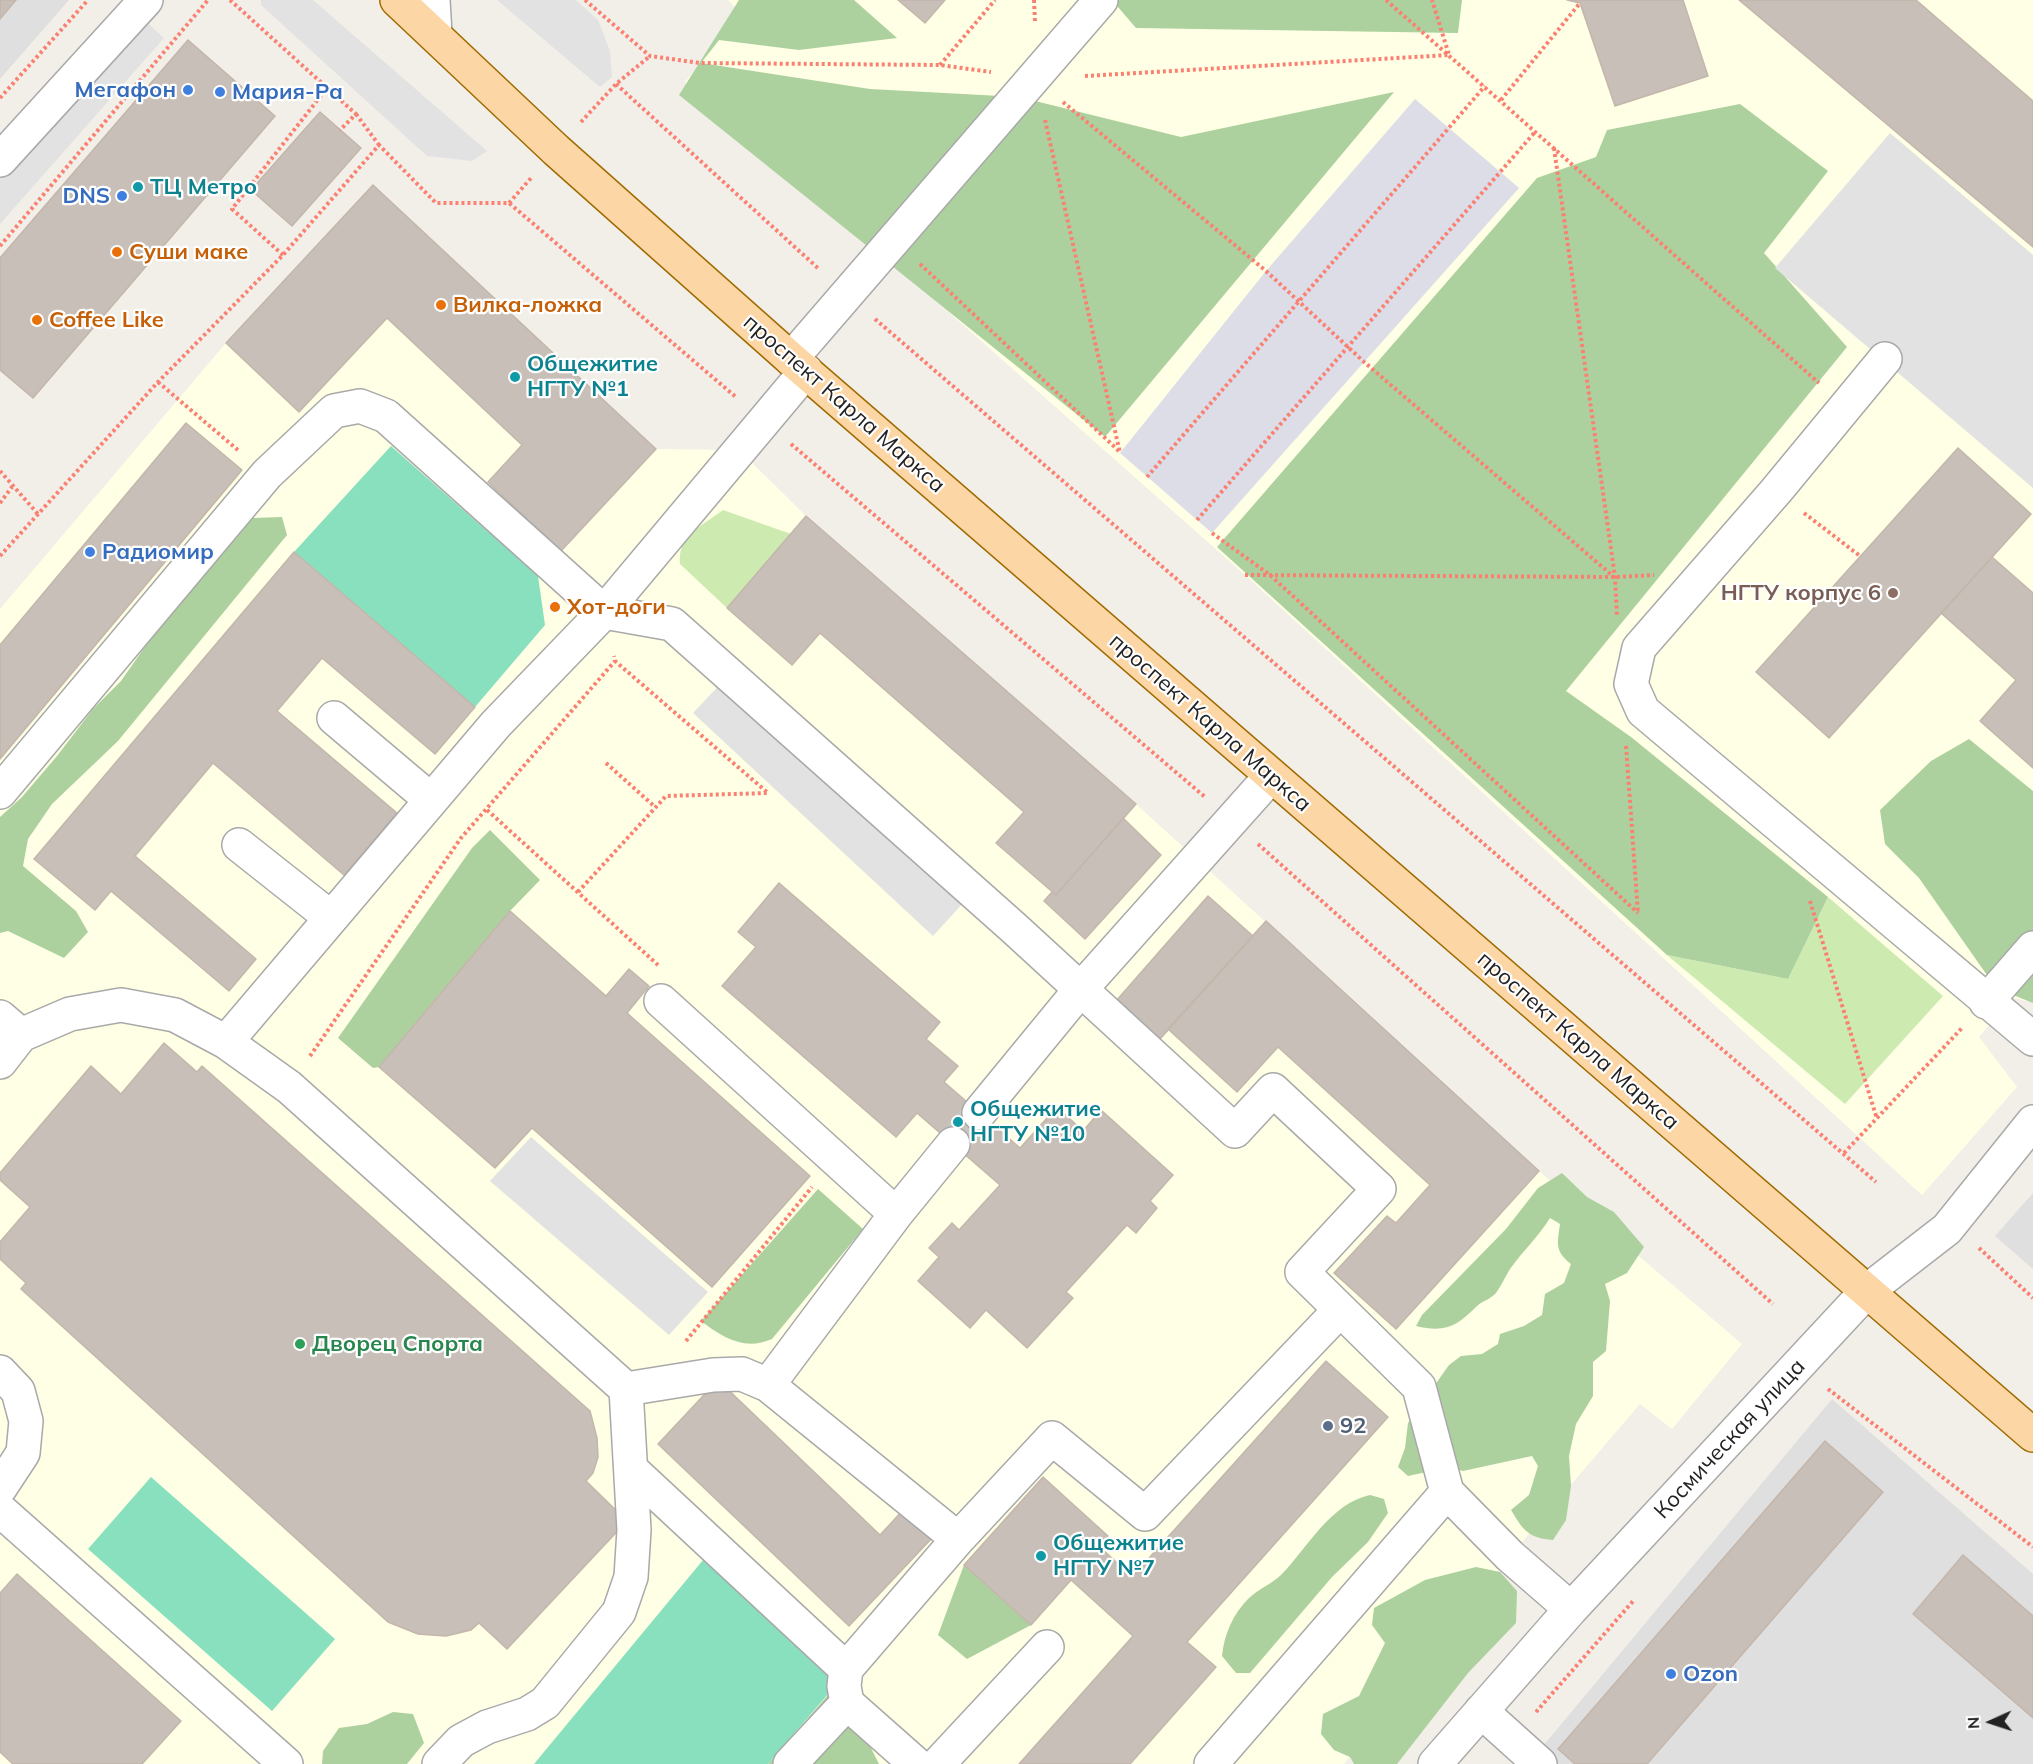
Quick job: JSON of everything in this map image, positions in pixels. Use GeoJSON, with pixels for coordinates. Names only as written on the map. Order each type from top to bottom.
{"type":"FeatureCollection","features":[{"type":"Feature","properties":{"kind":"main road","name":"проспект Карла Маркса"},"geometry":{"type":"LineString","coordinates":[[397,0],[556,150],[799,365],[2033,1435]]}},
{"type":"Feature","properties":{"kind":"street"},"geometry":{"type":"LineString","coordinates":[[0,160],[146,0]]}},
{"type":"Feature","properties":{"kind":"street"},"geometry":{"type":"LineString","coordinates":[[433,0],[435,34]]}},
{"type":"Feature","properties":{"kind":"street"},"geometry":{"type":"LineString","coordinates":[[225,1042],[496,724],[604,612],[764,421],[799,365],[848,295],[893,239],[1035,79],[1101,0]]}},
{"type":"Feature","properties":{"kind":"street"},"geometry":{"type":"LineString","coordinates":[[1885,359],[1844,405],[1776,491],[1639,648],[1631,684],[1643,711],[2033,1040]]}},
{"type":"Feature","properties":{"kind":"street"},"geometry":{"type":"LineString","coordinates":[[0,792],[267,474],[334,411],[360,406],[386,416],[604,612],[672,624],[1235,1131],[1273,1090],[1379,1189],[1302,1272],[1419,1387],[1447,1492],[1510,1556],[1571,1609]]}},
{"type":"Feature","properties":{"kind":"street"},"geometry":{"type":"LineString","coordinates":[[334,718],[431,800]]}},
{"type":"Feature","properties":{"kind":"street"},"geometry":{"type":"LineString","coordinates":[[979,1113],[1080,990],[1271,776]]}},
{"type":"Feature","properties":{"kind":"street"},"geometry":{"type":"LineString","coordinates":[[239,845],[330,917]]}},
{"type":"Feature","properties":{"kind":"street"},"geometry":{"type":"LineString","coordinates":[[1986,1002],[2033,948]]}},
{"type":"Feature","properties":{"kind":"street"},"geometry":{"type":"LineString","coordinates":[[661,1001],[896,1214]]}},
{"type":"Feature","properties":{"kind":"street"},"geometry":{"type":"LineString","coordinates":[[0,1062],[10,1026],[121,1005],[175,1015],[225,1042],[289,1087],[638,1387],[713,1375],[742,1374],[768,1385],[958,1539]]}},
{"type":"Feature","properties":{"kind":"street","name":"Космическая улица"},"geometry":{"type":"LineString","coordinates":[[1435,1764],[1571,1609],[1867,1291],[1947,1229],[2033,1122]]}},
{"type":"Feature","properties":{"kind":"street"},"geometry":{"type":"LineString","coordinates":[[768,1385],[896,1214],[953,1144]]}},
{"type":"Feature","properties":{"kind":"street"},"geometry":{"type":"LineString","coordinates":[[916,1764],[848,1703],[844,1686],[846,1669],[958,1539],[1052,1438],[1145,1514],[1340,1310]]}},
{"type":"Feature","properties":{"kind":"street"},"geometry":{"type":"LineString","coordinates":[[0,1372],[18,1391],[26,1421],[23,1453],[0,1488]]}},
{"type":"Feature","properties":{"kind":"street"},"geometry":{"type":"LineString","coordinates":[[439,1764],[461,1741],[487,1727],[527,1714],[545,1703],[619,1612],[631,1577],[634,1530],[633,1471],[638,1387]]}},
{"type":"Feature","properties":{"kind":"street"},"geometry":{"type":"LineString","coordinates":[[633,1471],[846,1669]]}},
{"type":"Feature","properties":{"kind":"street"},"geometry":{"type":"LineString","coordinates":[[1210,1764],[1447,1492]]}},
{"type":"Feature","properties":{"kind":"street"},"geometry":{"type":"LineString","coordinates":[[0,1510],[286,1764]]}},
{"type":"Feature","properties":{"kind":"street"},"geometry":{"type":"LineString","coordinates":[[938,1764],[1047,1647]]}},
{"type":"Feature","properties":{"kind":"street"},"geometry":{"type":"LineString","coordinates":[[790,1764],[848,1703]]}},
{"type":"Feature","properties":{"kind":"street"},"geometry":{"type":"LineString","coordinates":[[1481,1711],[1540,1764]]}},
{"type":"Feature","properties":{"kind":"path"},"geometry":{"type":"LineString","coordinates":[[0,98],[88,0]]}},
{"type":"Feature","properties":{"kind":"path"},"geometry":{"type":"LineString","coordinates":[[0,246],[208,0]]}},
{"type":"Feature","properties":{"kind":"path"},"geometry":{"type":"LineString","coordinates":[[230,0],[356,114],[379,145],[436,203],[509,203],[1231,820],[1773,1304]]}},
{"type":"Feature","properties":{"kind":"path"},"geometry":{"type":"LineString","coordinates":[[585,0],[650,56],[700,63]]}},
{"type":"Feature","properties":{"kind":"path"},"geometry":{"type":"LineString","coordinates":[[940,65],[995,0]]}},
{"type":"Feature","properties":{"kind":"path"},"geometry":{"type":"LineString","coordinates":[[1386,0],[1844,405]]}},
{"type":"Feature","properties":{"kind":"path"},"geometry":{"type":"LineString","coordinates":[[1432,0],[1449,55]]}},
{"type":"Feature","properties":{"kind":"path"},"geometry":{"type":"LineString","coordinates":[[1501,100],[1580,3]]}},
{"type":"Feature","properties":{"kind":"path"},"geometry":{"type":"LineString","coordinates":[[893,239],[1120,453],[1035,79]]}},
{"type":"Feature","properties":{"kind":"path"},"geometry":{"type":"LineString","coordinates":[[1035,79],[1299,301],[1348,348],[1615,577]]}},
{"type":"Feature","properties":{"kind":"path"},"geometry":{"type":"LineString","coordinates":[[616,84],[848,295],[1876,1182]]}},
{"type":"Feature","properties":{"kind":"path"},"geometry":{"type":"LineString","coordinates":[[1147,477],[1485,86]]}},
{"type":"Feature","properties":{"kind":"path"},"geometry":{"type":"LineString","coordinates":[[283,255],[232,209],[327,88]]}},
{"type":"Feature","properties":{"kind":"path"},"geometry":{"type":"LineString","coordinates":[[340,130],[356,114]]}},
{"type":"Feature","properties":{"kind":"path"},"geometry":{"type":"LineString","coordinates":[[1197,520],[1535,132]]}},
{"type":"Feature","properties":{"kind":"path"},"geometry":{"type":"LineString","coordinates":[[0,556],[158,382],[283,255],[379,145]]}},
{"type":"Feature","properties":{"kind":"path"},"geometry":{"type":"LineString","coordinates":[[1554,148],[1615,577],[1618,624]]}},
{"type":"Feature","properties":{"kind":"path"},"geometry":{"type":"LineString","coordinates":[[158,382],[267,474]]}},
{"type":"Feature","properties":{"kind":"path"},"geometry":{"type":"LineString","coordinates":[[0,471],[38,514]]}},
{"type":"Feature","properties":{"kind":"path"},"geometry":{"type":"LineString","coordinates":[[0,503],[12,487]]}},
{"type":"Feature","properties":{"kind":"path"},"geometry":{"type":"LineString","coordinates":[[1776,491],[1860,556]]}},
{"type":"Feature","properties":{"kind":"path"},"geometry":{"type":"LineString","coordinates":[[1212,533],[1270,575],[1638,913],[1626,740]]}},
{"type":"Feature","properties":{"kind":"path"},"geometry":{"type":"LineString","coordinates":[[1245,575],[1615,577],[1705,571]]}},
{"type":"Feature","properties":{"kind":"path"},"geometry":{"type":"LineString","coordinates":[[578,892],[666,796],[768,793],[615,661],[604,612]]}},
{"type":"Feature","properties":{"kind":"path"},"geometry":{"type":"LineString","coordinates":[[289,1087],[461,838],[615,661]]}},
{"type":"Feature","properties":{"kind":"path"},"geometry":{"type":"LineString","coordinates":[[606,763],[655,807]]}},
{"type":"Feature","properties":{"kind":"path"},"geometry":{"type":"LineString","coordinates":[[487,810],[674,979],[661,1001]]}},
{"type":"Feature","properties":{"kind":"path"},"geometry":{"type":"LineString","coordinates":[[1807,891],[1877,1119]]}},
{"type":"Feature","properties":{"kind":"path"},"geometry":{"type":"LineString","coordinates":[[1844,1153],[1986,1002]]}},
{"type":"Feature","properties":{"kind":"path"},"geometry":{"type":"LineString","coordinates":[[638,1387],[835,1159]]}},
{"type":"Feature","properties":{"kind":"path"},"geometry":{"type":"LineString","coordinates":[[1985,1241],[1978,1249],[2033,1298]]}},
{"type":"Feature","properties":{"kind":"path"},"geometry":{"type":"LineString","coordinates":[[1823,1385],[2033,1547]]}},
{"type":"Feature","properties":{"kind":"path"},"geometry":{"type":"LineString","coordinates":[[1512,1739],[1636,1598]]}},
{"type":"Feature","properties":{"kind":"shaded area"},"geometry":{"type":"Polygon","coordinates":[[[0,0],[69,0],[0,79],[0,0]]]}},
{"type":"Feature","properties":{"kind":"shaded area"},"geometry":{"type":"Polygon","coordinates":[[[261,0],[313,0],[487,151],[472,161],[427,156],[261,5],[261,0]]]}},
{"type":"Feature","properties":{"kind":"shaded area"},"geometry":{"type":"Polygon","coordinates":[[[497,0],[576,0],[598,20],[610,51],[612,77],[600,87],[497,0]]]}},
{"type":"Feature","properties":{"kind":"shaded area"},"geometry":{"type":"Polygon","coordinates":[[[728,0],[2033,0],[2033,1002],[2013,998],[1979,1037],[2017,1087],[1922,1195],[1245,575],[882,253],[685,82],[741,14],[728,0]]]}},
{"type":"Feature","properties":{"kind":"shaded area"},"geometry":{"type":"Polygon","coordinates":[[[135,12],[164,38],[0,224],[0,160],[135,12]]]}},
{"type":"Feature","properties":{"kind":"shaded area"},"geometry":{"type":"Polygon","coordinates":[[[1415,99],[1519,188],[1212,533],[1120,453],[1266,271],[1415,99]]]}},
{"type":"Feature","properties":{"kind":"shaded area"},"geometry":{"type":"Polygon","coordinates":[[[1890,133],[2033,255],[2033,488],[1775,268],[1890,133]]]}},
{"type":"Feature","properties":{"kind":"shaded area"},"geometry":{"type":"Polygon","coordinates":[[[373,185],[656,449],[739,450],[806,516],[1136,804],[1539,1171],[1742,1344],[1672,1429],[1640,1404],[1510,1556],[1344,1764],[0,1764],[0,609],[226,343],[373,185]]]}},
{"type":"Feature","properties":{"kind":"shaded area"},"geometry":{"type":"Polygon","coordinates":[[[725,679],[964,902],[933,936],[693,713],[725,679]]]}},
{"type":"Feature","properties":{"kind":"shaded area"},"geometry":{"type":"Polygon","coordinates":[[[531,1137],[708,1292],[669,1335],[490,1181],[531,1137]]]}},
{"type":"Feature","properties":{"kind":"shaded area"},"geometry":{"type":"Polygon","coordinates":[[[2033,1193],[2033,1269],[1995,1236],[2033,1193]]]}},
{"type":"Feature","properties":{"kind":"shaded area"},"geometry":{"type":"Polygon","coordinates":[[[1832,1399],[2033,1574],[2033,1764],[1528,1764],[1832,1399]]]}},
{"type":"Feature","properties":{"kind":"green space"},"geometry":{"type":"Polygon","coordinates":[[[739,0],[854,0],[897,38],[799,50],[719,40],[701,63],[870,89],[1019,97],[1181,137],[1394,92],[1105,437],[679,95],[739,0]]]}},
{"type":"Feature","properties":{"kind":"green space"},"geometry":{"type":"Polygon","coordinates":[[[1112,0],[1462,0],[1458,33],[1136,28],[1112,0]]]}},
{"type":"Feature","properties":{"kind":"green space"},"geometry":{"type":"Polygon","coordinates":[[[1740,104],[1828,171],[1764,253],[1847,347],[1566,691],[1631,737],[1828,897],[1788,979],[1667,955],[1217,547],[1537,178],[1596,157],[1607,130],[1740,104]]]}},
{"type":"Feature","properties":{"kind":"green space"},"geometry":{"type":"Polygon","coordinates":[[[391,446],[538,576],[545,625],[475,707],[294,552],[391,446]]]}},
{"type":"Feature","properties":{"kind":"green space"},"geometry":{"type":"Polygon","coordinates":[[[723,510],[791,534],[727,608],[680,564],[682,546],[692,532],[723,510]]]}},
{"type":"Feature","properties":{"kind":"green space"},"geometry":{"type":"Polygon","coordinates":[[[282,517],[287,535],[118,741],[52,804],[28,839],[23,866],[76,911],[88,932],[64,958],[8,931],[0,933],[0,817],[22,797],[93,709],[121,681],[158,628],[253,518],[282,517]]]}},
{"type":"Feature","properties":{"kind":"green space"},"geometry":{"type":"Polygon","coordinates":[[[1969,739],[2033,791],[2033,1003],[1996,988],[1919,878],[1885,844],[1880,810],[1931,761],[1969,739]]]}},
{"type":"Feature","properties":{"kind":"green space"},"geometry":{"type":"Polygon","coordinates":[[[490,830],[540,880],[510,911],[379,1067],[373,1068],[338,1038],[472,848],[490,830]]]}},
{"type":"Feature","properties":{"kind":"green space"},"geometry":{"type":"Polygon","coordinates":[[[1828,897],[1943,996],[1845,1104],[1667,955],[1788,979],[1828,897]]]}},
{"type":"Feature","properties":{"kind":"green space"},"geometry":{"type":"Polygon","coordinates":[[[1562,1173],[1587,1197],[1614,1212],[1644,1247],[1627,1273],[1605,1284],[1610,1301],[1606,1351],[1593,1362],[1593,1396],[1576,1424],[1569,1456],[1571,1486],[1566,1520],[1553,1540],[1527,1532],[1511,1510],[1529,1495],[1538,1466],[1532,1456],[1463,1471],[1450,1467],[1408,1476],[1398,1467],[1405,1448],[1408,1423],[1449,1365],[1461,1356],[1482,1354],[1498,1344],[1500,1334],[1524,1326],[1542,1315],[1545,1294],[1564,1283],[1571,1264],[1558,1247],[1560,1224],[1550,1218],[1510,1269],[1494,1295],[1450,1326],[1435,1329],[1416,1326],[1422,1315],[1506,1229],[1538,1188],[1562,1173]]]}},
{"type":"Feature","properties":{"kind":"green space"},"geometry":{"type":"Polygon","coordinates":[[[818,1189],[863,1229],[772,1339],[753,1344],[735,1341],[701,1321],[818,1189]]]}},
{"type":"Feature","properties":{"kind":"green space"},"geometry":{"type":"Polygon","coordinates":[[[151,1477],[335,1639],[272,1711],[88,1549],[151,1477]]]}},
{"type":"Feature","properties":{"kind":"green space"},"geometry":{"type":"Polygon","coordinates":[[[1370,1495],[1384,1499],[1388,1513],[1368,1542],[1332,1577],[1250,1673],[1236,1673],[1222,1656],[1230,1625],[1238,1611],[1252,1595],[1282,1574],[1321,1528],[1343,1507],[1370,1495]]]}},
{"type":"Feature","properties":{"kind":"green space"},"geometry":{"type":"Polygon","coordinates":[[[708,1554],[841,1679],[768,1764],[534,1764],[708,1554]]]}},
{"type":"Feature","properties":{"kind":"green space"},"geometry":{"type":"Polygon","coordinates":[[[964,1565],[1031,1625],[967,1659],[938,1635],[964,1565]]]}},
{"type":"Feature","properties":{"kind":"green space"},"geometry":{"type":"Polygon","coordinates":[[[1476,1567],[1500,1572],[1517,1591],[1516,1623],[1468,1673],[1397,1764],[1354,1764],[1350,1757],[1334,1750],[1321,1734],[1323,1714],[1359,1696],[1385,1643],[1372,1625],[1374,1608],[1425,1580],[1476,1567]]]}},
{"type":"Feature","properties":{"kind":"green space"},"geometry":{"type":"Polygon","coordinates":[[[835,1687],[857,1720],[879,1764],[768,1764],[835,1687]]]}},
{"type":"Feature","properties":{"kind":"green space"},"geometry":{"type":"Polygon","coordinates":[[[393,1712],[413,1714],[424,1743],[407,1764],[322,1764],[323,1751],[339,1728],[367,1724],[393,1712]]]}},
{"type":"Feature","properties":{"kind":"building"},"geometry":{"type":"Polygon","coordinates":[[[0,0],[16,0],[0,19],[0,0]]]}},
{"type":"Feature","properties":{"kind":"building"},"geometry":{"type":"Polygon","coordinates":[[[898,0],[945,0],[925,23],[898,0]]]}},
{"type":"Feature","properties":{"kind":"building"},"geometry":{"type":"Polygon","coordinates":[[[1567,0],[1683,0],[1708,76],[1615,106],[1580,3],[1567,0]]]}},
{"type":"Feature","properties":{"kind":"building"},"geometry":{"type":"Polygon","coordinates":[[[1739,0],[1916,0],[2033,101],[2033,247],[1739,0]]]}},
{"type":"Feature","properties":{"kind":"building","name":"ТЦ Метро"},"geometry":{"type":"Polygon","coordinates":[[[188,40],[275,116],[33,398],[0,370],[0,258],[188,40]]]}},
{"type":"Feature","properties":{"kind":"building"},"geometry":{"type":"Polygon","coordinates":[[[320,112],[361,148],[292,226],[251,190],[320,112]]]}},
{"type":"Feature","properties":{"kind":"building","name":"Общежитие НГТУ №1"},"geometry":{"type":"Polygon","coordinates":[[[373,185],[656,449],[561,551],[488,482],[522,445],[387,318],[299,412],[226,343],[373,185]]]}},
{"type":"Feature","properties":{"kind":"building"},"geometry":{"type":"Polygon","coordinates":[[[186,423],[242,470],[0,759],[0,645],[186,423]]]}},
{"type":"Feature","properties":{"kind":"building"},"geometry":{"type":"Polygon","coordinates":[[[1958,448],[2031,514],[1829,738],[1756,672],[1958,448]]]}},
{"type":"Feature","properties":{"kind":"building"},"geometry":{"type":"Polygon","coordinates":[[[806,516],[1136,804],[1056,895],[996,843],[1024,812],[820,633],[792,665],[727,608],[806,516]]]}},
{"type":"Feature","properties":{"kind":"building"},"geometry":{"type":"Polygon","coordinates":[[[294,552],[475,707],[435,754],[322,658],[277,711],[397,813],[344,875],[213,763],[135,856],[256,959],[229,991],[111,891],[95,910],[34,859],[294,552]]]}},
{"type":"Feature","properties":{"kind":"building"},"geometry":{"type":"Polygon","coordinates":[[[1992,557],[2033,593],[2033,768],[1980,721],[2016,680],[1941,613],[1992,557]]]}},
{"type":"Feature","properties":{"kind":"building"},"geometry":{"type":"Polygon","coordinates":[[[1123,818],[1161,855],[1085,939],[1044,901],[1052,892],[1056,895],[1123,818]]]}},
{"type":"Feature","properties":{"kind":"building","name":"Общежитие НГТУ №10"},"geometry":{"type":"Polygon","coordinates":[[[779,883],[940,1022],[926,1039],[958,1066],[944,1082],[1020,1148],[1057,1107],[1083,1131],[1101,1110],[1173,1175],[1150,1201],[1157,1208],[1136,1233],[1127,1225],[1066,1292],[1073,1298],[1027,1348],[986,1310],[970,1328],[918,1281],[939,1257],[929,1248],[952,1223],[959,1230],[1000,1185],[917,1113],[896,1137],[722,986],[756,947],[738,932],[779,883]]]}},
{"type":"Feature","properties":{"kind":"building"},"geometry":{"type":"Polygon","coordinates":[[[1208,896],[1253,936],[1160,1039],[1116,1001],[1208,896]]]}},
{"type":"Feature","properties":{"kind":"building"},"geometry":{"type":"Polygon","coordinates":[[[510,911],[606,996],[629,969],[649,986],[627,1013],[810,1176],[712,1287],[532,1128],[495,1168],[379,1067],[510,911]]]}},
{"type":"Feature","properties":{"kind":"building"},"geometry":{"type":"Polygon","coordinates":[[[1266,921],[1539,1171],[1396,1329],[1334,1273],[1387,1216],[1396,1223],[1430,1185],[1278,1047],[1237,1092],[1168,1029],[1266,921]]]}},
{"type":"Feature","properties":{"kind":"building","name":"Дворец Спорта"},"geometry":{"type":"Polygon","coordinates":[[[164,1043],[197,1072],[202,1066],[590,1411],[597,1438],[598,1457],[593,1473],[586,1481],[627,1521],[507,1649],[479,1623],[471,1630],[446,1636],[418,1634],[388,1622],[21,1289],[26,1283],[0,1259],[0,1242],[30,1207],[0,1180],[0,1173],[91,1066],[121,1094],[164,1043]]]}},
{"type":"Feature","properties":{"kind":"building","name":"Общежитие НГТУ №7"},"geometry":{"type":"Polygon","coordinates":[[[1326,1361],[1388,1417],[1187,1642],[1216,1667],[1130,1764],[1019,1764],[1133,1636],[1071,1580],[1031,1625],[964,1565],[1043,1477],[1108,1536],[1099,1546],[1132,1577],[1326,1361]]]}},
{"type":"Feature","properties":{"kind":"building"},"geometry":{"type":"Polygon","coordinates":[[[718,1380],[880,1535],[905,1508],[934,1536],[849,1626],[658,1444],[718,1380]]]}},
{"type":"Feature","properties":{"kind":"building"},"geometry":{"type":"Polygon","coordinates":[[[1825,1441],[1883,1492],[1647,1764],[1575,1764],[1558,1749],[1825,1441]]]}},
{"type":"Feature","properties":{"kind":"building"},"geometry":{"type":"Polygon","coordinates":[[[1963,1555],[2033,1616],[2033,1718],[1913,1614],[1963,1555]]]}},
{"type":"Feature","properties":{"kind":"building"},"geometry":{"type":"Polygon","coordinates":[[[17,1574],[181,1721],[142,1764],[13,1764],[0,1752],[0,1593],[17,1574]]]}},
{"type":"Feature","properties":{"kind":"tunnel"},"geometry":{"type":"LineString","coordinates":[[953,1144],[979,1113]]}},
{"type":"Feature","properties":{"kind":"place","name":"Мегафон"},"geometry":{"type":"Point","coordinates":[188,90]}},
{"type":"Feature","properties":{"kind":"place","name":"Мария-Ра"},"geometry":{"type":"Point","coordinates":[220,92]}},
{"type":"Feature","properties":{"kind":"place","name":"ТЦ Метро"},"geometry":{"type":"Point","coordinates":[138,187]}},
{"type":"Feature","properties":{"kind":"place","name":"DNS"},"geometry":{"type":"Point","coordinates":[122,196]}},
{"type":"Feature","properties":{"kind":"place","name":"Суши маке"},"geometry":{"type":"Point","coordinates":[117,252]}},
{"type":"Feature","properties":{"kind":"place","name":"Вилка-ложка"},"geometry":{"type":"Point","coordinates":[441,305]}},
{"type":"Feature","properties":{"kind":"place","name":"Coffee Like"},"geometry":{"type":"Point","coordinates":[37,320]}},
{"type":"Feature","properties":{"kind":"place","name":"Общежитие НГТУ №1"},"geometry":{"type":"Point","coordinates":[515,377]}},
{"type":"Feature","properties":{"kind":"place","name":"Радиомир"},"geometry":{"type":"Point","coordinates":[90,552]}},
{"type":"Feature","properties":{"kind":"place","name":"НГТУ корпус 6"},"geometry":{"type":"Point","coordinates":[1893,593]}},
{"type":"Feature","properties":{"kind":"place","name":"Хот-доги"},"geometry":{"type":"Point","coordinates":[555,607]}},
{"type":"Feature","properties":{"kind":"place","name":"Общежитие НГТУ №10"},"geometry":{"type":"Point","coordinates":[958,1122]}},
{"type":"Feature","properties":{"kind":"place","name":"Дворец Спорта"},"geometry":{"type":"Point","coordinates":[300,1344]}},
{"type":"Feature","properties":{"kind":"place","name":"92"},"geometry":{"type":"Point","coordinates":[1328,1426]}},
{"type":"Feature","properties":{"kind":"place","name":"Общежитие НГТУ №7"},"geometry":{"type":"Point","coordinates":[1041,1556]}},
{"type":"Feature","properties":{"kind":"place","name":"Ozon"},"geometry":{"type":"Point","coordinates":[1671,1674]}}]}
